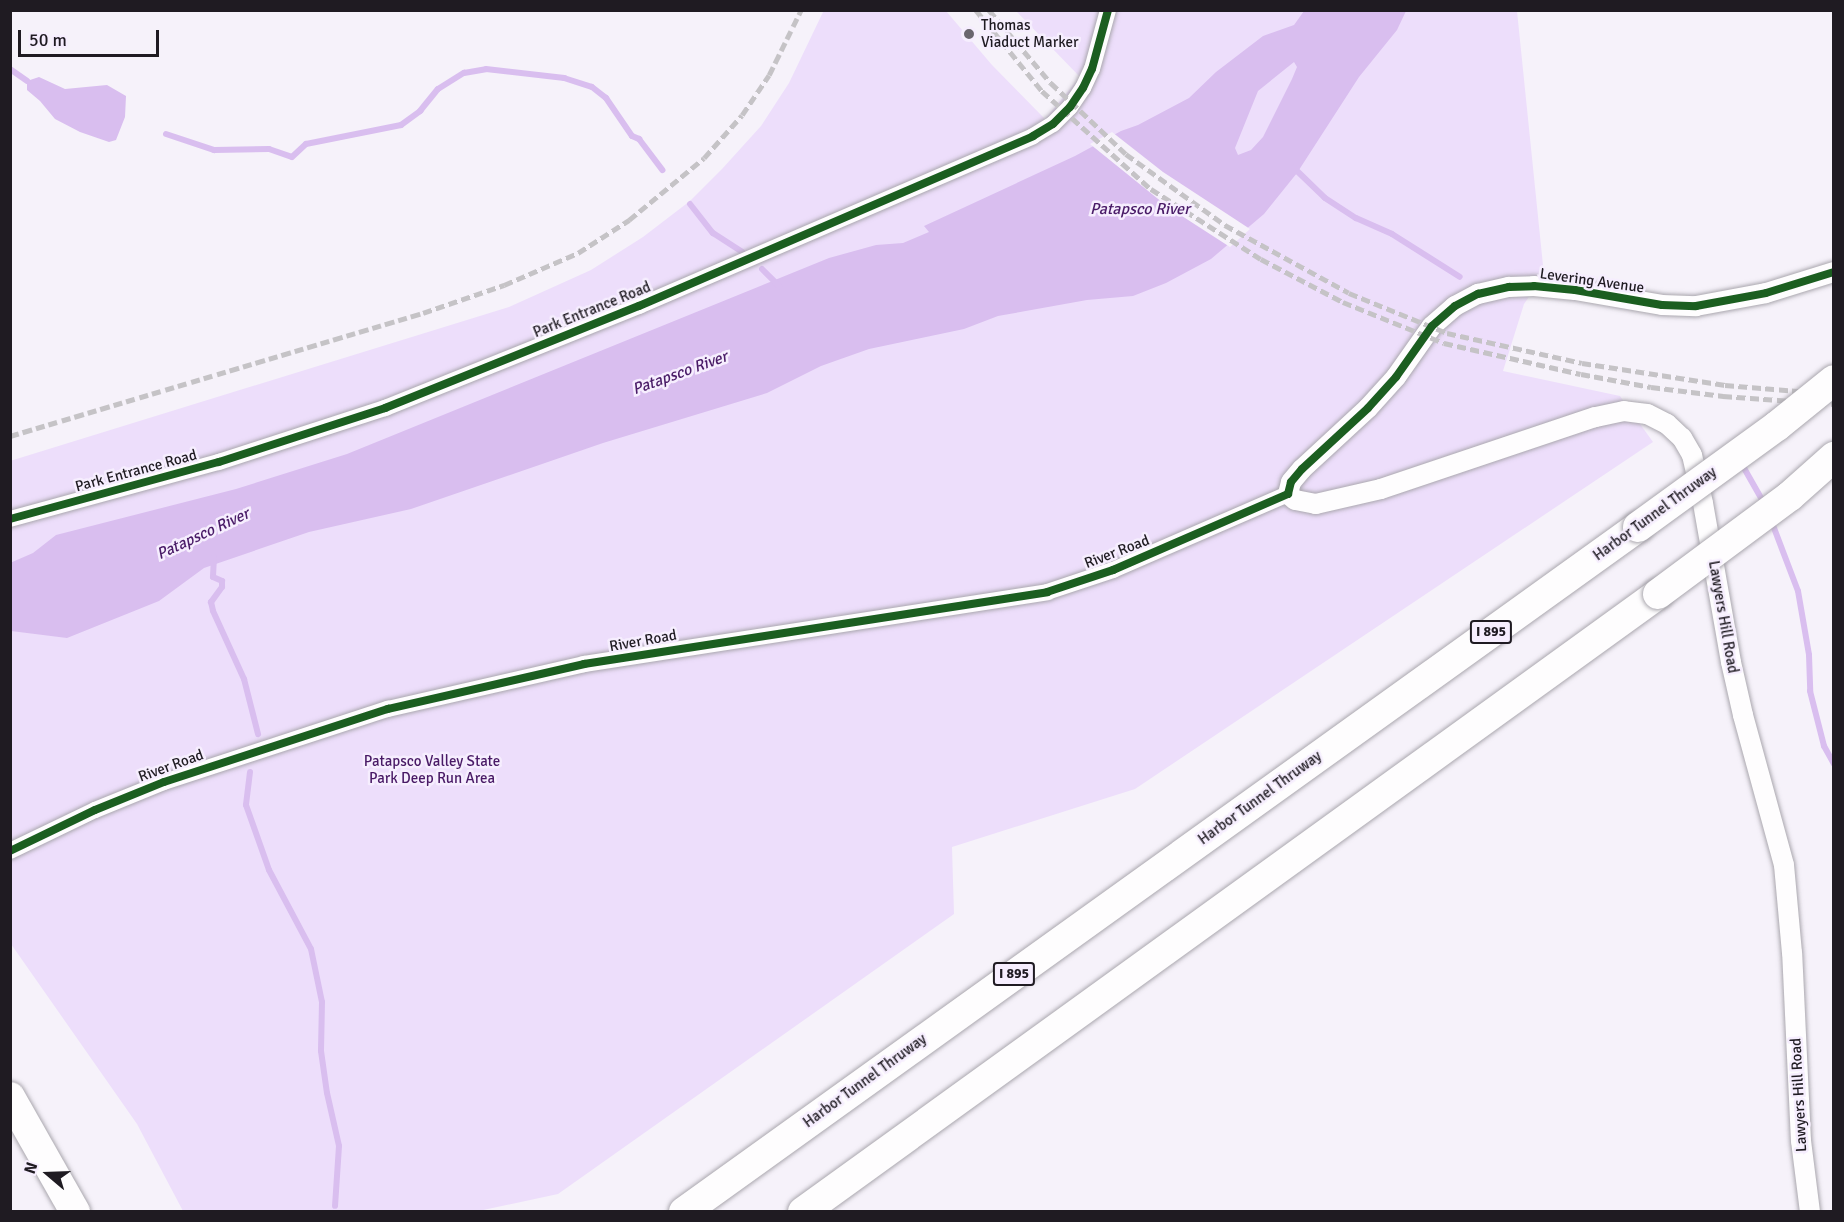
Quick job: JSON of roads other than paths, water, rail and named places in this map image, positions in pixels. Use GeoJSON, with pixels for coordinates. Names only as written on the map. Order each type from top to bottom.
{"type":"FeatureCollection","features":[{"type":"Feature","properties":{"kind":"highway","name":"Harbor Tunnel Thruway"},"geometry":{"type":"LineString","coordinates":[[684,1212],[1638,527],[1777,426],[1833,380]]}},
{"type":"Feature","properties":{"kind":"highway"},"geometry":{"type":"LineString","coordinates":[[803,1212],[1658,594],[1790,496],[1833,457]]}},
{"type":"Feature","properties":{"kind":"highway"},"geometry":{"type":"LineString","coordinates":[[10,1097],[75,1212]]}},
{"type":"Feature","properties":{"kind":"street","name":"Park Entrance Road"},"geometry":{"type":"LineString","coordinates":[[10,519],[219,462],[385,408],[639,306],[1033,136],[1053,124],[1070,107],[1083,88],[1092,69],[1107,13]]}},
{"type":"Feature","properties":{"kind":"street","name":"Levering Avenue"},"geometry":{"type":"LineString","coordinates":[[1288,494],[1291,482],[1302,469],[1368,408],[1396,377],[1432,326],[1455,306],[1478,294],[1509,287],[1534,286],[1575,290],[1662,305],[1696,306],[1757,295],[1833,272]]}},
{"type":"Feature","properties":{"kind":"street","name":"Lawyers Hill Road"},"geometry":{"type":"LineString","coordinates":[[1288,494],[1295,500],[1316,504],[1381,489],[1595,417],[1624,411],[1647,414],[1667,424],[1683,438],[1692,455],[1703,503],[1738,694],[1784,865],[1792,953],[1801,1141],[1810,1212]]}},
{"type":"Feature","properties":{"kind":"street","name":"River Road"},"geometry":{"type":"LineString","coordinates":[[10,851],[96,810],[164,782],[388,709],[584,664],[1047,592],[1113,570],[1288,494]]}},
{"type":"Feature","properties":{"kind":"water","name":"Patapsco River"},"geometry":{"type":"Polygon","coordinates":[[[1304,11],[1406,11],[1397,30],[1359,77],[1297,173],[1264,214],[1211,259],[1166,283],[1133,296],[1087,300],[998,316],[964,329],[869,349],[821,366],[767,393],[603,443],[411,509],[309,532],[204,568],[159,601],[67,638],[11,631],[10,563],[33,553],[56,535],[236,489],[347,454],[829,258],[876,245],[903,243],[929,232],[924,226],[1075,156],[1189,98],[1216,72],[1263,36],[1294,25],[1304,11]],[[1294,62],[1258,91],[1235,148],[1238,155],[1251,150],[1263,137],[1297,67],[1294,62]]]}},
{"type":"Feature","properties":{"kind":"water"},"geometry":{"type":"Polygon","coordinates":[[[39,77],[65,89],[107,85],[126,96],[125,117],[116,140],[109,142],[80,132],[55,119],[27,90],[27,81],[39,77]]]}},
{"type":"Feature","properties":{"kind":"waterway"},"geometry":{"type":"LineString","coordinates":[[10,69],[27,81]]}},
{"type":"Feature","properties":{"kind":"waterway"},"geometry":{"type":"LineString","coordinates":[[166,134],[214,150],[269,149],[292,157],[306,144],[401,125],[420,111],[438,89],[464,73],[486,69],[564,78],[592,87],[606,98],[632,136],[639,139],[662,170]]}},
{"type":"Feature","properties":{"kind":"waterway"},"geometry":{"type":"LineString","coordinates":[[1294,168],[1325,198],[1356,218],[1392,234],[1460,277]]}},
{"type":"Feature","properties":{"kind":"waterway"},"geometry":{"type":"LineString","coordinates":[[690,204],[713,233],[742,252]]}},
{"type":"Feature","properties":{"kind":"waterway"},"geometry":{"type":"LineString","coordinates":[[762,269],[779,286]]}},
{"type":"Feature","properties":{"kind":"waterway"},"geometry":{"type":"LineString","coordinates":[[1740,461],[1765,505]]}},
{"type":"Feature","properties":{"kind":"waterway"},"geometry":{"type":"LineString","coordinates":[[1771,520],[1798,591],[1809,655],[1810,691],[1824,746],[1834,764]]}},
{"type":"Feature","properties":{"kind":"waterway"},"geometry":{"type":"LineString","coordinates":[[214,557],[213,577],[222,581],[222,587],[211,602],[213,611],[244,679],[258,734]]}},
{"type":"Feature","properties":{"kind":"waterway"},"geometry":{"type":"LineString","coordinates":[[250,772],[246,805],[269,870],[311,949],[322,1002],[321,1051],[327,1093],[339,1146],[335,1206]]}},
{"type":"Feature","properties":{"kind":"railway"},"geometry":{"type":"LineString","coordinates":[[10,436],[423,313],[504,285],[578,253],[629,220],[704,158],[742,115],[769,75],[801,10]]}},
{"type":"Feature","properties":{"kind":"railway"},"geometry":{"type":"LineString","coordinates":[[976,10],[1042,91],[1151,189],[1261,259],[1343,302],[1444,343],[1581,374],[1651,387],[1723,396],[1834,404]]}},
{"type":"Feature","properties":{"kind":"railway"},"geometry":{"type":"LineString","coordinates":[[989,10],[1051,83],[1126,154],[1225,225],[1349,293],[1447,333],[1582,363],[1725,385],[1834,394]]}},
{"type":"Feature","properties":{"kind":"place","name":"Thomas Viaduct Marker"},"geometry":{"type":"Point","coordinates":[969,34]}},
{"type":"Feature","properties":{"kind":"park label","name":"Patapsco Valley State Park Deep Run Area"},"geometry":{"type":"Point","coordinates":[432,770]}}]}
